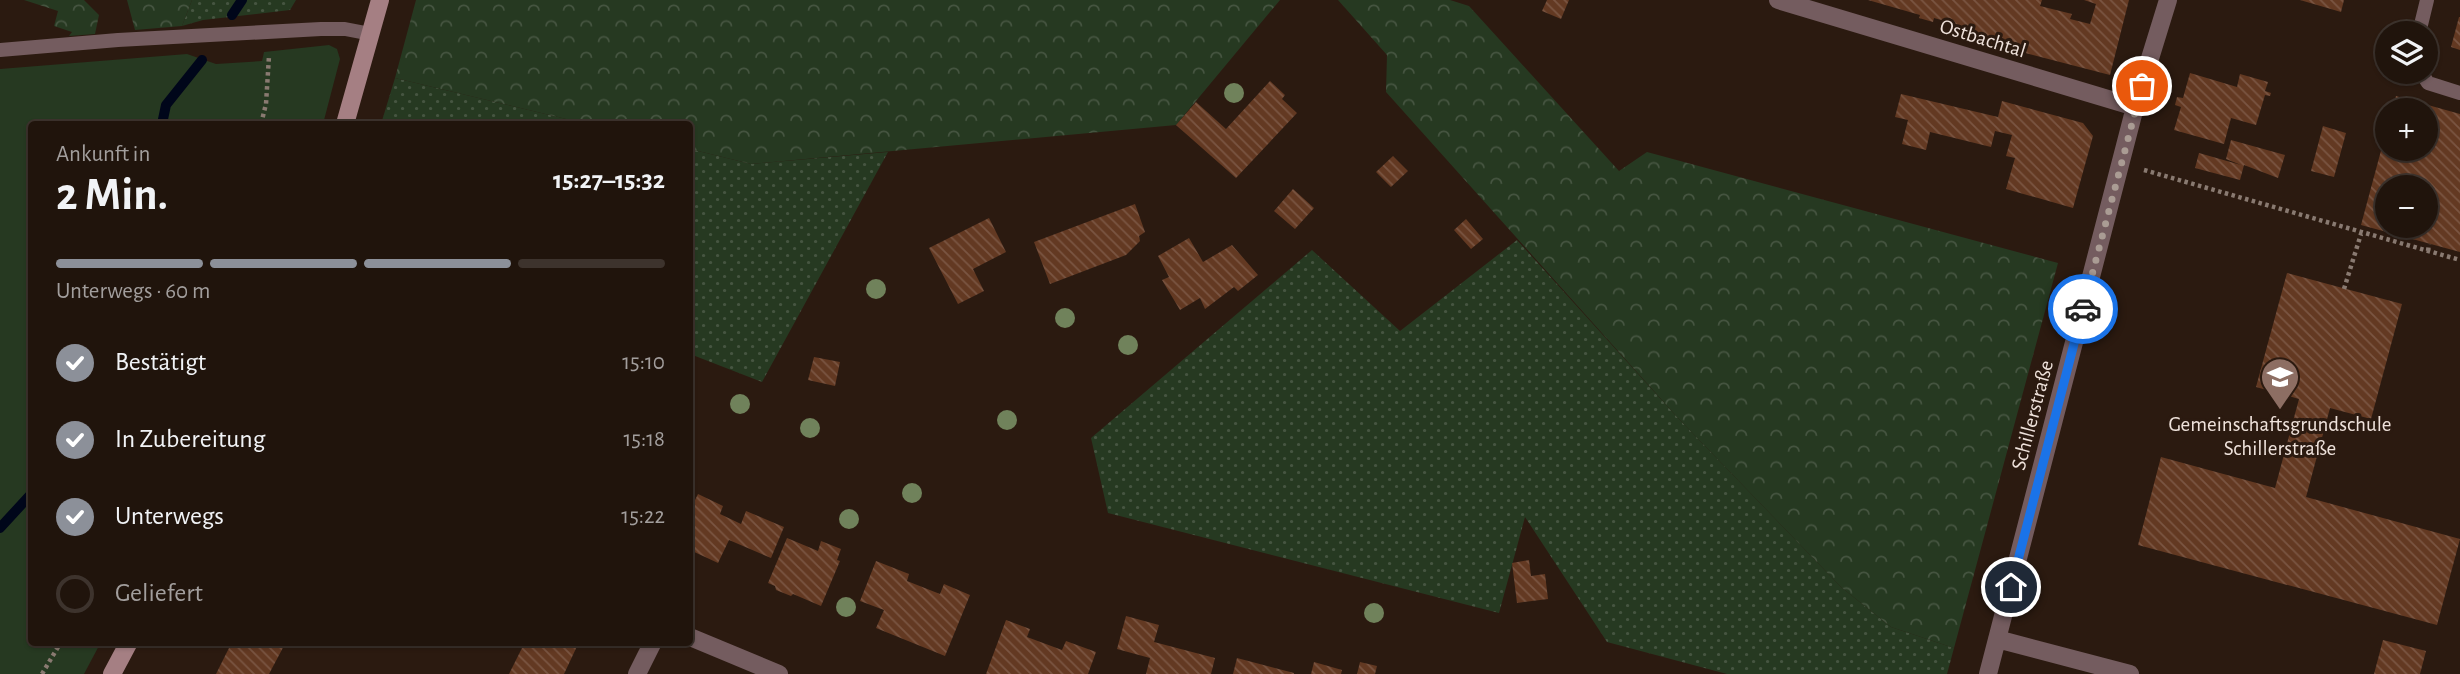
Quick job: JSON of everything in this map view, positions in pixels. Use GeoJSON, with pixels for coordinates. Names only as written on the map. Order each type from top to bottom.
{"type":"FeatureCollection","features":[{"type":"Feature","properties":{"kind":"main road"},"geometry":{"type":"LineString","coordinates":[[346,121],[380,0]]}},
{"type":"Feature","properties":{"kind":"main road"},"geometry":{"type":"LineString","coordinates":[[112,674],[127,646]]}},
{"type":"Feature","properties":{"kind":"street","name":"Ostbachtal"},"geometry":{"type":"LineString","coordinates":[[1778,0],[2136,107]]}},
{"type":"Feature","properties":{"kind":"street","name":"Schillerstraße"},"geometry":{"type":"LineString","coordinates":[[1988,674],[2136,107],[2168,0]]}},
{"type":"Feature","properties":{"kind":"street"},"geometry":{"type":"LineString","coordinates":[[693,638],[779,674]]}},
{"type":"Feature","properties":{"kind":"street"},"geometry":{"type":"LineString","coordinates":[[1997,639],[2130,674]]}},
{"type":"Feature","properties":{"kind":"street"},"geometry":{"type":"LineString","coordinates":[[637,674],[651,646]]}},
{"type":"Feature","properties":{"kind":"lane"},"geometry":{"type":"LineString","coordinates":[[2422,21],[2427,0]]}},
{"type":"Feature","properties":{"kind":"lane"},"geometry":{"type":"LineString","coordinates":[[0,50],[118,40],[321,29],[345,29],[371,34]]}},
{"type":"Feature","properties":{"kind":"lane"},"geometry":{"type":"LineString","coordinates":[[2431,84],[2460,93]]}},
{"type":"Feature","properties":{"kind":"path"},"geometry":{"type":"LineString","coordinates":[[262,121],[266,104],[268,60],[281,32]]}},
{"type":"Feature","properties":{"kind":"path"},"geometry":{"type":"LineString","coordinates":[[2163,176],[2460,260]]}},
{"type":"Feature","properties":{"kind":"path"},"geometry":{"type":"LineString","coordinates":[[2344,289],[2361,234]]}},
{"type":"Feature","properties":{"kind":"path"},"geometry":{"type":"LineString","coordinates":[[2428,251],[2429,244]]}},
{"type":"Feature","properties":{"kind":"path"},"geometry":{"type":"LineString","coordinates":[[43,674],[59,646]]}},
{"type":"Feature","properties":{"kind":"green space"},"geometry":{"type":"Polygon","coordinates":[[[24,0],[84,0],[99,15],[95,34],[69,36],[72,32],[54,26],[58,11],[24,0]]]}},
{"type":"Feature","properties":{"kind":"green space"},"geometry":{"type":"Polygon","coordinates":[[[127,0],[192,0],[182,26],[135,30],[127,0]]]}},
{"type":"Feature","properties":{"kind":"green space"},"geometry":{"type":"Polygon","coordinates":[[[192,0],[296,0],[290,10],[203,20],[182,26],[192,0]]]}},
{"type":"Feature","properties":{"kind":"green space"},"geometry":{"type":"Polygon","coordinates":[[[416,0],[1280,0],[1176,125],[751,164],[693,150],[693,121],[574,121],[395,78],[416,0]]]}},
{"type":"Feature","properties":{"kind":"green space"},"geometry":{"type":"Polygon","coordinates":[[[1338,0],[1450,0],[1469,6],[1619,171],[1647,152],[2058,263],[1954,648],[1891,627],[1841,587],[1678,418],[1386,92],[1387,55],[1338,0]]]}},
{"type":"Feature","properties":{"kind":"green space"},"geometry":{"type":"Polygon","coordinates":[[[329,45],[337,49],[340,59],[324,121],[28,121],[28,646],[99,646],[84,674],[0,674],[0,69],[187,54],[216,64],[262,61],[264,52],[329,45]]]}},
{"type":"Feature","properties":{"kind":"green space"},"geometry":{"type":"Polygon","coordinates":[[[395,78],[574,121],[382,121],[395,78]]]}},
{"type":"Feature","properties":{"kind":"green space"},"geometry":{"type":"Polygon","coordinates":[[[693,150],[751,164],[888,152],[762,382],[693,355],[693,150]]]}},
{"type":"Feature","properties":{"kind":"green space"},"geometry":{"type":"Polygon","coordinates":[[[1517,240],[1678,418],[1841,587],[1891,627],[1954,648],[1947,674],[1727,674],[1607,642],[1525,517],[1499,613],[1108,513],[1091,438],[1312,250],[1400,331],[1517,240]]]}},
{"type":"Feature","properties":{"kind":"building"},"geometry":{"type":"Polygon","coordinates":[[[1547,0],[1569,0],[1561,19],[1542,11],[1547,0]]]}},
{"type":"Feature","properties":{"kind":"building"},"geometry":{"type":"Polygon","coordinates":[[[1868,0],[2042,0],[2040,6],[2072,14],[2070,19],[2090,24],[2096,4],[2084,0],[2129,0],[2110,75],[1963,37],[1966,27],[1934,18],[1933,22],[1919,18],[1920,15],[1868,0]]]}},
{"type":"Feature","properties":{"kind":"building"},"geometry":{"type":"Polygon","coordinates":[[[2300,0],[2344,0],[2341,12],[2300,0]]]}},
{"type":"Feature","properties":{"kind":"building"},"geometry":{"type":"Polygon","coordinates":[[[2460,17],[2460,50],[2451,47],[2460,17]]]}},
{"type":"Feature","properties":{"kind":"building"},"geometry":{"type":"Polygon","coordinates":[[[2190,73],[2237,87],[2240,74],[2268,82],[2265,91],[2271,93],[2270,96],[2265,95],[2256,125],[2231,118],[2224,144],[2174,130],[2181,107],[2175,105],[2177,97],[2183,98],[2190,73]]]}},
{"type":"Feature","properties":{"kind":"building"},"geometry":{"type":"Polygon","coordinates":[[[1270,81],[1285,95],[1282,99],[1297,113],[1236,178],[1176,125],[1196,102],[1226,129],[1270,81]]]}},
{"type":"Feature","properties":{"kind":"building"},"geometry":{"type":"Polygon","coordinates":[[[1901,94],[1998,117],[2002,101],[2083,123],[2093,136],[2073,208],[2006,189],[2015,158],[2006,156],[2012,135],[1995,131],[1991,147],[1930,132],[1926,150],[1902,144],[1908,120],[1895,117],[1901,94]]]}},
{"type":"Feature","properties":{"kind":"building"},"geometry":{"type":"Polygon","coordinates":[[[2438,108],[2460,114],[2460,252],[2409,238],[2438,238],[2438,175],[2375,175],[2375,229],[2361,225],[2378,161],[2438,161],[2438,108]]]}},
{"type":"Feature","properties":{"kind":"building"},"geometry":{"type":"Polygon","coordinates":[[[2323,126],[2346,133],[2334,177],[2311,171],[2323,126]]]}},
{"type":"Feature","properties":{"kind":"building"},"geometry":{"type":"Polygon","coordinates":[[[2231,140],[2285,155],[2278,178],[2244,165],[2240,180],[2195,168],[2199,153],[2241,165],[2226,159],[2231,140]]]}},
{"type":"Feature","properties":{"kind":"building"},"geometry":{"type":"Polygon","coordinates":[[[1393,156],[1408,171],[1391,187],[1376,172],[1393,156]]]}},
{"type":"Feature","properties":{"kind":"building"},"geometry":{"type":"Polygon","coordinates":[[[1293,189],[1314,208],[1295,229],[1274,211],[1293,189]]]}},
{"type":"Feature","properties":{"kind":"building"},"geometry":{"type":"Polygon","coordinates":[[[1135,204],[1145,232],[1126,255],[1050,284],[1034,242],[1135,204]]]}},
{"type":"Feature","properties":{"kind":"building"},"geometry":{"type":"Polygon","coordinates":[[[989,218],[1006,252],[973,269],[984,291],[958,304],[929,248],[989,218]]]}},
{"type":"Feature","properties":{"kind":"building"},"geometry":{"type":"Polygon","coordinates":[[[1466,219],[1483,239],[1471,249],[1454,230],[1466,219]]]}},
{"type":"Feature","properties":{"kind":"building"},"geometry":{"type":"Polygon","coordinates":[[[1189,238],[1203,262],[1232,245],[1258,275],[1238,291],[1234,287],[1205,309],[1200,298],[1180,310],[1162,280],[1169,277],[1158,256],[1189,238]]]}},
{"type":"Feature","properties":{"kind":"building"},"geometry":{"type":"Polygon","coordinates":[[[2287,273],[2402,304],[2371,419],[2330,408],[2306,497],[2460,539],[2437,625],[2138,545],[2161,457],[2275,488],[2299,399],[2256,387],[2287,273]]]}},
{"type":"Feature","properties":{"kind":"building"},"geometry":{"type":"Polygon","coordinates":[[[814,357],[840,362],[835,386],[808,380],[814,357]]]}},
{"type":"Feature","properties":{"kind":"building"},"geometry":{"type":"Polygon","coordinates":[[[698,494],[723,506],[720,514],[741,524],[746,511],[784,527],[771,558],[729,540],[718,563],[693,551],[693,499],[698,494]]]}},
{"type":"Feature","properties":{"kind":"building"},"geometry":{"type":"Polygon","coordinates":[[[787,538],[818,551],[821,541],[841,549],[837,560],[840,561],[821,606],[776,590],[775,586],[768,583],[787,538]]]}},
{"type":"Feature","properties":{"kind":"building"},"geometry":{"type":"Polygon","coordinates":[[[1529,560],[1531,576],[1545,574],[1548,599],[1517,603],[1512,563],[1529,560]]]}},
{"type":"Feature","properties":{"kind":"building"},"geometry":{"type":"Polygon","coordinates":[[[876,561],[909,574],[907,581],[940,594],[944,584],[970,595],[945,656],[876,628],[884,610],[860,601],[876,561]]]}},
{"type":"Feature","properties":{"kind":"building"},"geometry":{"type":"Polygon","coordinates":[[[1126,616],[1159,625],[1154,642],[1215,658],[1211,674],[1146,674],[1150,658],[1117,649],[1126,616]]]}},
{"type":"Feature","properties":{"kind":"building"},"geometry":{"type":"Polygon","coordinates":[[[1006,620],[1030,629],[1027,637],[1062,650],[1066,641],[1096,652],[1088,674],[986,674],[1006,620]]]}},
{"type":"Feature","properties":{"kind":"building"},"geometry":{"type":"Polygon","coordinates":[[[2383,640],[2426,651],[2420,674],[2374,674],[2383,640]]]}},
{"type":"Feature","properties":{"kind":"building"},"geometry":{"type":"Polygon","coordinates":[[[230,646],[284,646],[269,674],[216,674],[230,646]]]}},
{"type":"Feature","properties":{"kind":"building"},"geometry":{"type":"Polygon","coordinates":[[[523,646],[577,646],[564,674],[509,674],[523,646]]]}},
{"type":"Feature","properties":{"kind":"building"},"geometry":{"type":"Polygon","coordinates":[[[1237,658],[1294,673],[1294,674],[1233,674],[1237,658]]]}},
{"type":"Feature","properties":{"kind":"building"},"geometry":{"type":"Polygon","coordinates":[[[1314,662],[1342,670],[1341,674],[1311,674],[1314,662]]]}},
{"type":"Feature","properties":{"kind":"building"},"geometry":{"type":"Polygon","coordinates":[[[1360,662],[1377,666],[1375,674],[1357,674],[1360,662]]]}},
{"type":"Feature","properties":{"kind":"waterway"},"geometry":{"type":"LineString","coordinates":[[232,15],[242,0]]}},
{"type":"Feature","properties":{"kind":"waterway"},"geometry":{"type":"LineString","coordinates":[[163,121],[166,105],[202,60]]}},
{"type":"Feature","properties":{"kind":"waterway"},"geometry":{"type":"LineString","coordinates":[[0,528],[28,497]]}},
{"type":"Feature","properties":{"kind":"way so far"},"geometry":{"type":"LineString","coordinates":[[2083,309],[2142,86]]}},
{"type":"Feature","properties":{"kind":"place","name":"Gemeinschaftsgrundschule Schillerstraße"},"geometry":{"type":"Point","coordinates":[2280,411]}},
{"type":"Feature","properties":{"kind":"route"},"geometry":{"type":"LineString","coordinates":[[2011,587],[2083,309]]}}]}
